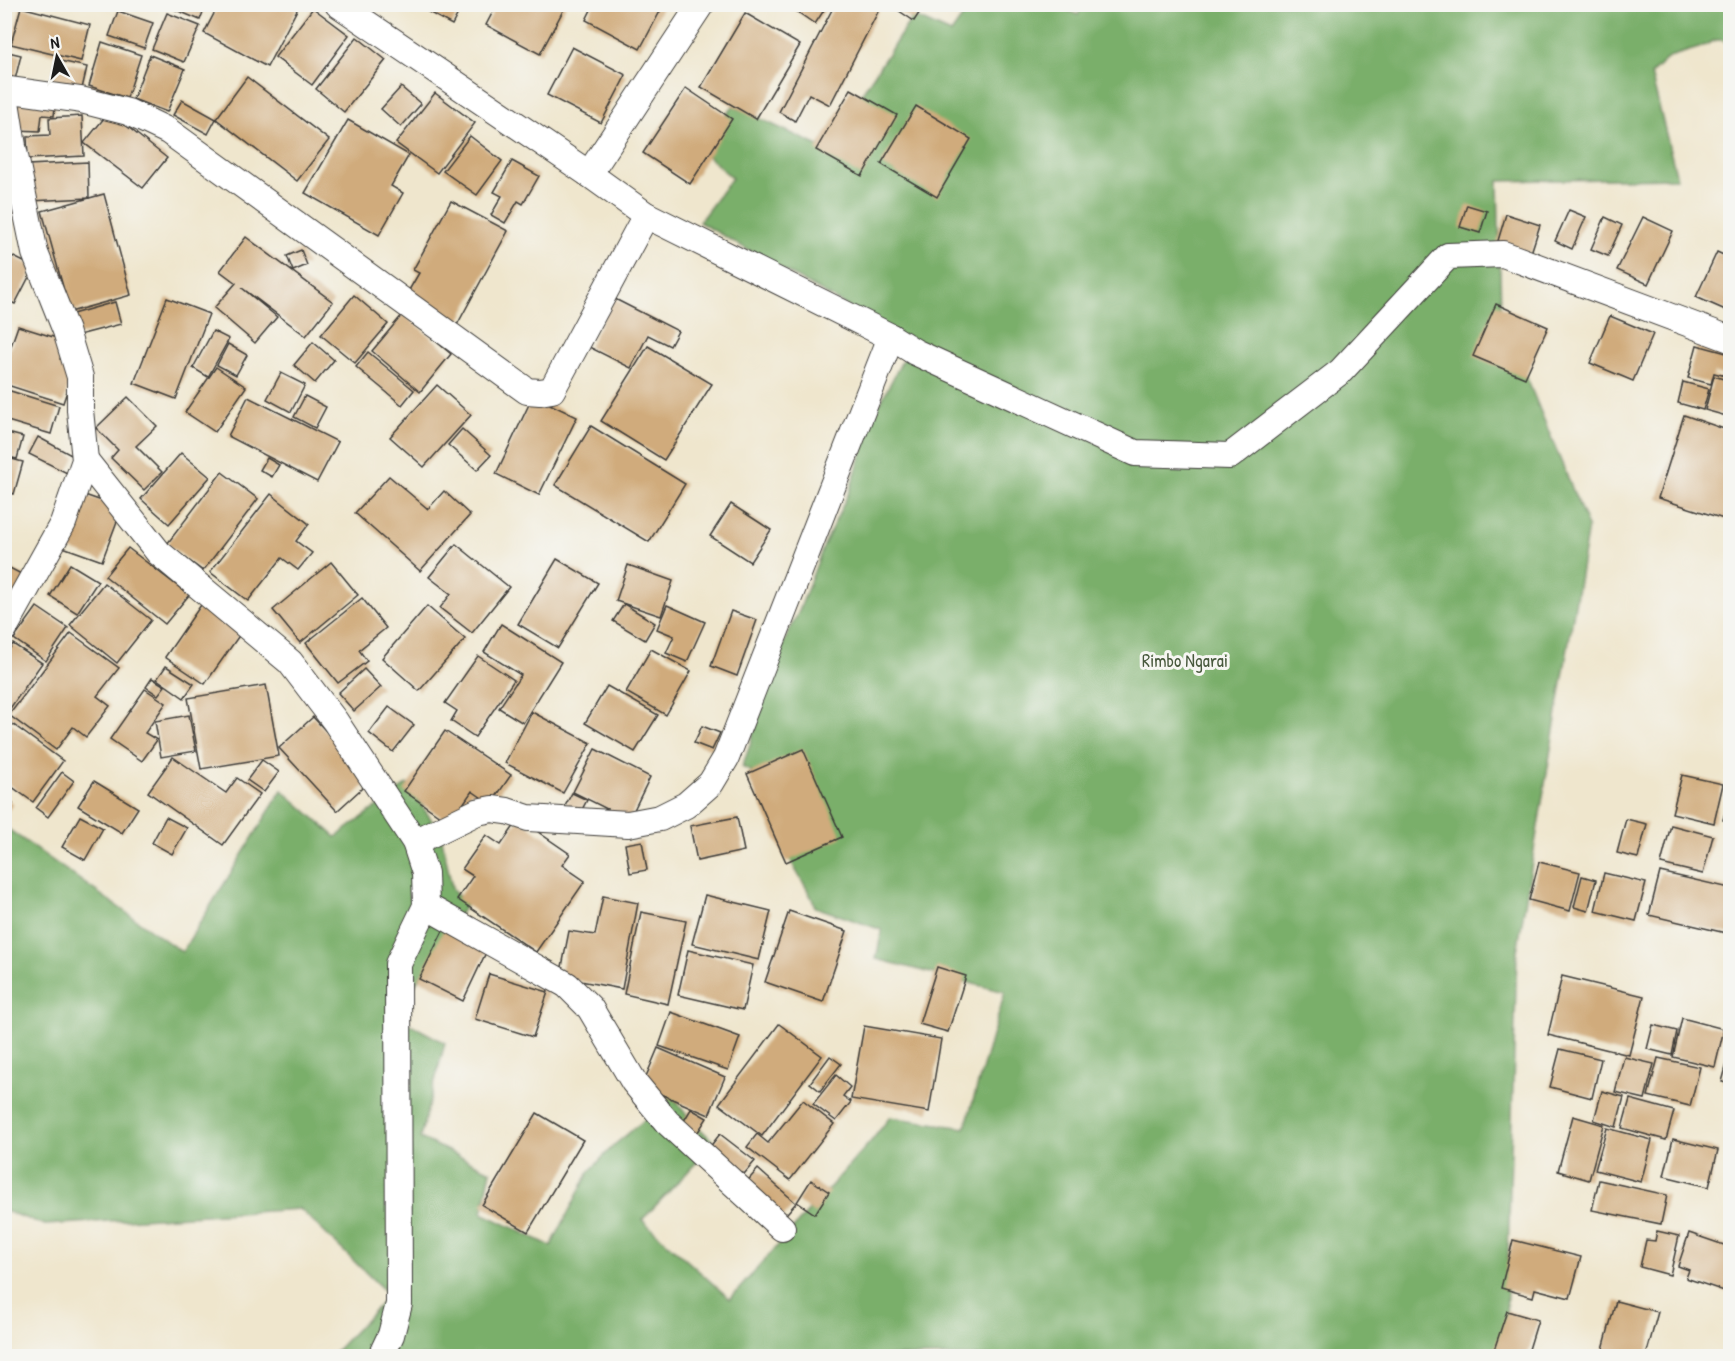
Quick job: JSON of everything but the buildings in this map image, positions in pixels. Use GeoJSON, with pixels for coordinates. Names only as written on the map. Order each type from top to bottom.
{"type":"FeatureCollection","features":[{"type":"Feature","properties":{"kind":"street"},"geometry":{"type":"LineString","coordinates":[[338,4],[646,215],[891,337],[915,352],[1136,453],[1230,456],[1341,371],[1448,256],[1503,254],[1731,339]]}},
{"type":"Feature","properties":{"kind":"street"},"geometry":{"type":"LineString","coordinates":[[589,174],[701,4]]}},
{"type":"Feature","properties":{"kind":"street"},"geometry":{"type":"LineString","coordinates":[[4,629],[63,524],[85,460],[80,410],[80,377],[66,331],[35,253],[13,146],[4,88],[81,100],[128,112],[168,131],[528,391],[552,390],[646,215]]}},
{"type":"Feature","properties":{"kind":"street"},"geometry":{"type":"LineString","coordinates":[[415,842],[477,812],[492,809],[528,818],[628,824],[660,818],[686,805],[711,783],[726,758],[891,337]]}},
{"type":"Feature","properties":{"kind":"street"},"geometry":{"type":"LineString","coordinates":[[85,460],[159,553],[290,662],[335,722],[415,842],[425,873],[426,906],[398,964],[399,1304],[391,1335],[381,1356]]}},
{"type":"Feature","properties":{"kind":"street"},"geometry":{"type":"LineString","coordinates":[[426,906],[574,991],[590,1008],[634,1082],[661,1116],[782,1228]]}},
{"type":"Feature","properties":{"kind":"green space","name":"Rimbo Ngarai"},"geometry":{"type":"Polygon","coordinates":[[[1083,4],[1730,5],[1730,45],[1722,40],[1716,40],[1669,57],[1651,74],[1677,178],[1498,181],[1501,315],[1588,527],[1517,952],[1505,1356],[331,1356],[389,1295],[300,1209],[45,1225],[5,1211],[5,827],[182,952],[282,790],[336,837],[407,784],[440,829],[452,888],[467,903],[395,1016],[445,1043],[420,1138],[491,1171],[482,1213],[551,1246],[589,1172],[613,1146],[642,1122],[670,1094],[690,1119],[715,1143],[642,1220],[730,1299],[890,1117],[965,1128],[1005,992],[876,959],[882,930],[815,907],[788,854],[755,773],[742,767],[750,745],[765,682],[799,611],[824,545],[850,490],[874,415],[912,347],[861,314],[699,222],[732,178],[701,150],[733,106],[825,149],[913,16],[951,33],[971,5],[1057,5],[1078,15],[1083,4]]]}}]}
